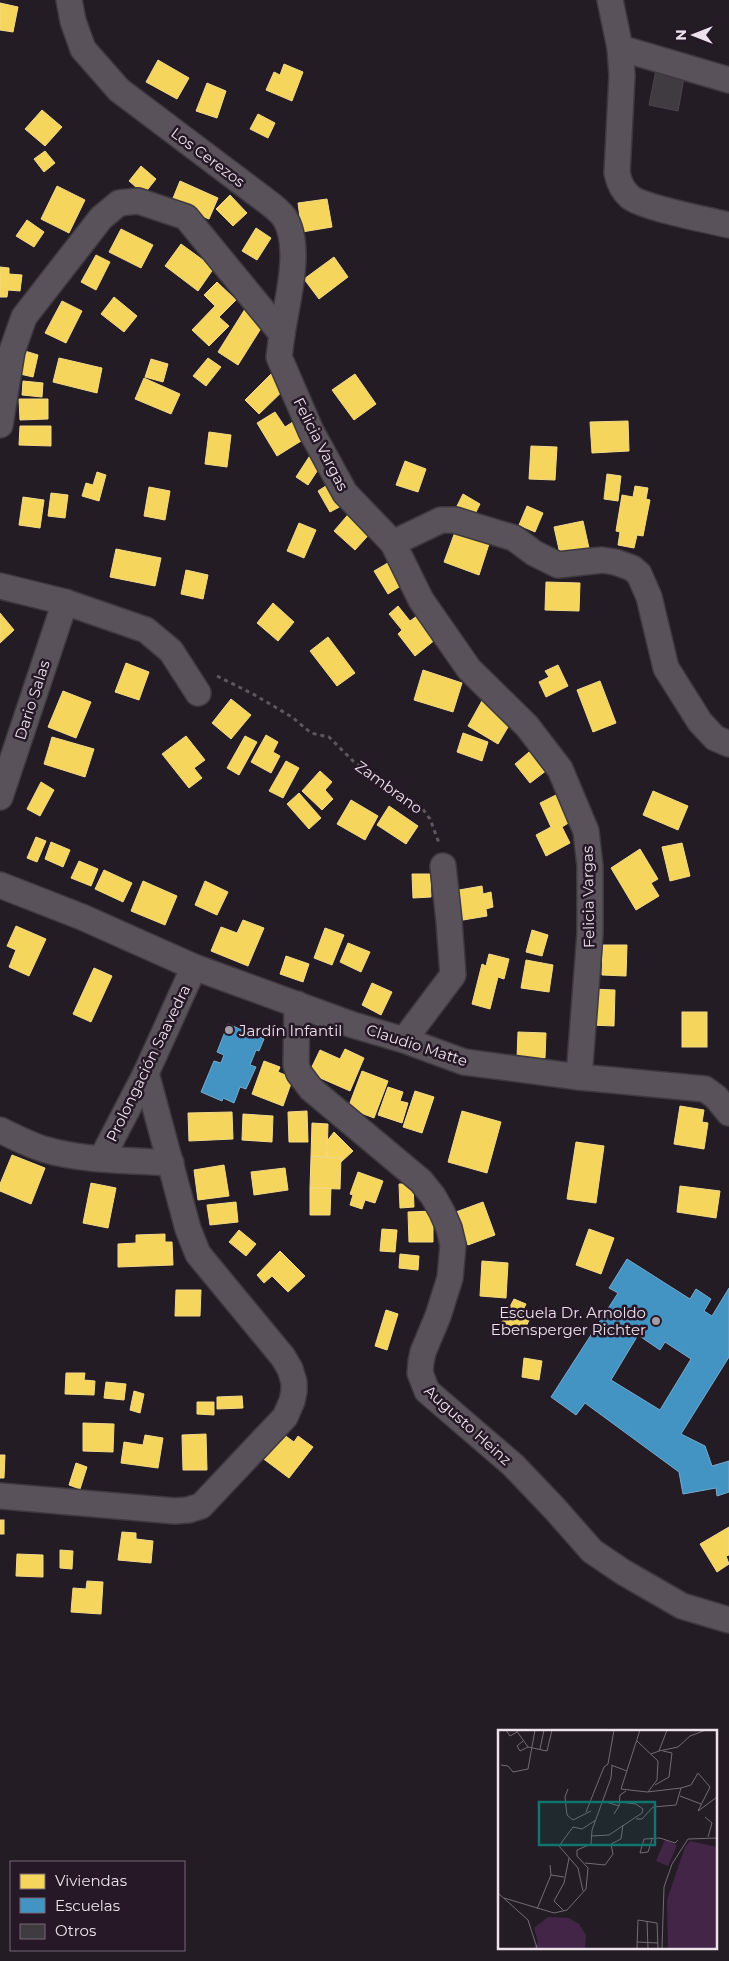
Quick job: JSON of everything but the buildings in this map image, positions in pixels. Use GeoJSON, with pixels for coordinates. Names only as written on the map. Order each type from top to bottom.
{"type":"FeatureCollection","features":[{"type":"Feature","properties":{"kind":"street","name":"Los Cerezos"},"geometry":{"type":"LineString","coordinates":[[69,0],[73,21],[83,49],[119,90],[261,197],[283,216],[291,232],[294,257],[282,334]]}},
{"type":"Feature","properties":{"kind":"street"},"geometry":{"type":"LineString","coordinates":[[610,0],[620,48],[622,74],[617,173],[624,191],[640,203],[729,225]]}},
{"type":"Feature","properties":{"kind":"street"},"geometry":{"type":"LineString","coordinates":[[620,48],[729,80]]}},
{"type":"Feature","properties":{"kind":"street"},"geometry":{"type":"LineString","coordinates":[[0,425],[12,351],[24,317],[101,218],[119,203],[138,201],[186,217],[282,334]]}},
{"type":"Feature","properties":{"kind":"street","name":"Felicia Vargas"},"geometry":{"type":"LineString","coordinates":[[282,334],[279,356],[310,431],[345,493],[393,543],[421,600],[469,669],[527,726],[560,769],[586,831],[590,866],[590,933],[579,1077]]}},
{"type":"Feature","properties":{"kind":"street"},"geometry":{"type":"LineString","coordinates":[[393,543],[441,520],[455,520],[514,538],[534,553],[558,565],[602,560],[632,568],[640,574],[648,597],[666,668],[700,722],[715,738],[729,744]]}},
{"type":"Feature","properties":{"kind":"street"},"geometry":{"type":"LineString","coordinates":[[0,586],[65,602],[146,630],[171,651],[198,693]]}},
{"type":"Feature","properties":{"kind":"street","name":"Dario Salas"},"geometry":{"type":"LineString","coordinates":[[0,797],[65,602]]}},
{"type":"Feature","properties":{"kind":"street"},"geometry":{"type":"LineString","coordinates":[[404,1040],[453,975],[443,866]]}},
{"type":"Feature","properties":{"kind":"street","name":"Claudio Matte"},"geometry":{"type":"LineString","coordinates":[[0,885],[82,917],[194,967],[353,1025],[404,1040],[464,1062],[579,1077],[705,1089],[716,1097],[729,1113]]}},
{"type":"Feature","properties":{"kind":"street","name":"Prolongación Saavedra"},"geometry":{"type":"LineString","coordinates":[[102,1158],[146,1073],[194,967]]}},
{"type":"Feature","properties":{"kind":"street","name":"Augusto Heinz"},"geometry":{"type":"LineString","coordinates":[[297,1004],[295,1056],[299,1073],[311,1089],[421,1180],[433,1196],[449,1228],[453,1246],[450,1278],[421,1362],[420,1373],[427,1391],[513,1466],[592,1551],[622,1572],[682,1606],[729,1620]]}},
{"type":"Feature","properties":{"kind":"street"},"geometry":{"type":"LineString","coordinates":[[0,1496],[174,1511],[201,1506],[285,1417],[292,1401],[294,1382],[290,1369],[283,1357],[198,1254],[188,1229],[146,1073]]}},
{"type":"Feature","properties":{"kind":"street","name":"Prolongación Saavedra"},"geometry":{"type":"LineString","coordinates":[[0,1130],[43,1149],[76,1156],[171,1163]]}},
{"type":"Feature","properties":{"kind":"path","name":"Zambrano"},"geometry":{"type":"LineString","coordinates":[[213,674],[284,712],[311,733],[330,736],[355,764],[422,808],[438,836],[443,866]]}},
{"type":"Feature","properties":{"kind":"place","name":"Jardín Infantil"},"geometry":{"type":"Point","coordinates":[229,1030]}},
{"type":"Feature","properties":{"kind":"place","name":"Escuela Dr. Arnoldo Ebensperger Richter"},"geometry":{"type":"Point","coordinates":[656,1321]}}]}
